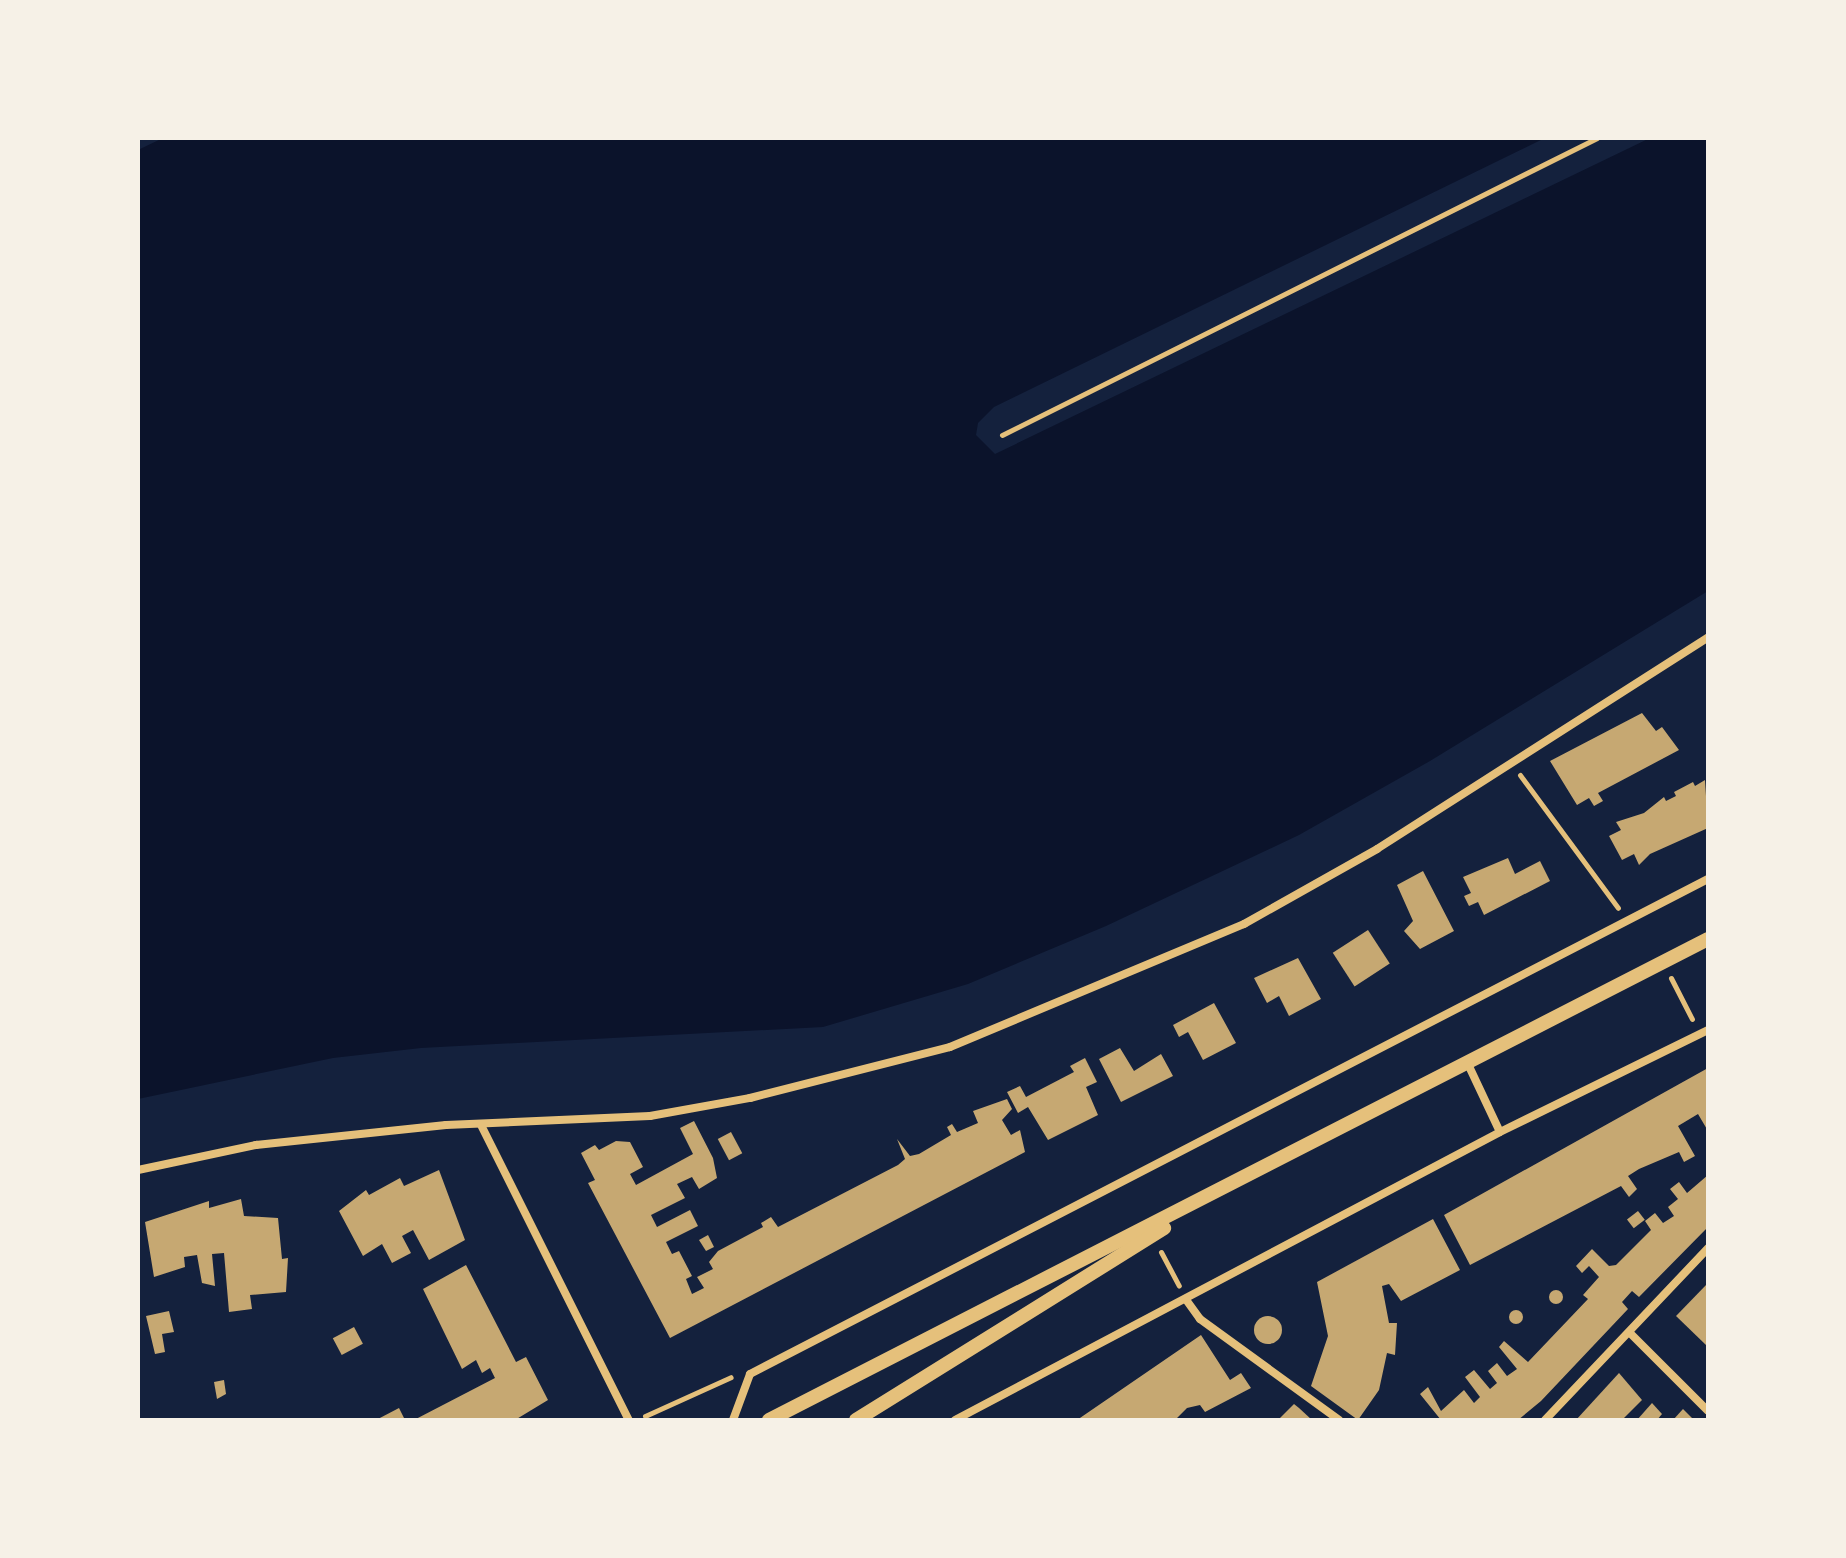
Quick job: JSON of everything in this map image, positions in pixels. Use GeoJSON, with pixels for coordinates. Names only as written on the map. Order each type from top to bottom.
{"type":"FeatureCollection","features":[{"type":"Feature","properties":{"kind":"street"},"geometry":{"type":"LineString","coordinates":[[138,1170],[256,1145],[697,1109],[950,1047],[1244,924],[1377,849],[1708,637]]}},
{"type":"Feature","properties":{"kind":"street"},"geometry":{"type":"LineString","coordinates":[[733,1420],[750,1374],[1708,879]]}},
{"type":"Feature","properties":{"kind":"street"},"geometry":{"type":"LineString","coordinates":[[769,1420],[980,1308],[1208,1199],[1708,939]]}},
{"type":"Feature","properties":{"kind":"street"},"geometry":{"type":"LineString","coordinates":[[955,1420],[1187,1301],[1500,1132],[1704,1032]]}},
{"type":"Feature","properties":{"kind":"street"},"geometry":{"type":"LineString","coordinates":[[1467,1062],[1500,1132]]}},
{"type":"Feature","properties":{"kind":"street"},"geometry":{"type":"LineString","coordinates":[[481,1125],[629,1420]]}},
{"type":"Feature","properties":{"kind":"street"},"geometry":{"type":"LineString","coordinates":[[856,1420],[1208,1199]]}},
{"type":"Feature","properties":{"kind":"street"},"geometry":{"type":"LineString","coordinates":[[1545,1420],[1708,1248]]}},
{"type":"Feature","properties":{"kind":"street"},"geometry":{"type":"LineString","coordinates":[[1187,1301],[1200,1319],[1339,1420]]}},
{"type":"Feature","properties":{"kind":"street"},"geometry":{"type":"LineString","coordinates":[[1630,1333],[1708,1411]]}},
{"type":"Feature","properties":{"kind":"path"},"geometry":{"type":"LineString","coordinates":[[1002,435],[1597,138]]}},
{"type":"Feature","properties":{"kind":"path"},"geometry":{"type":"LineString","coordinates":[[1510,762],[1603,882],[1623,923]]}},
{"type":"Feature","properties":{"kind":"path"},"geometry":{"type":"LineString","coordinates":[[1663,962],[1704,1032]]}},
{"type":"Feature","properties":{"kind":"path"},"geometry":{"type":"LineString","coordinates":[[638,1420],[723,1378]]}},
{"type":"Feature","properties":{"kind":"water"},"geometry":{"type":"Polygon","coordinates":[[[163,138],[1545,138],[994,407],[978,423],[976,435],[995,454],[1650,138],[1708,138],[1708,591],[1430,761],[1299,835],[1106,926],[968,984],[823,1027],[421,1048],[333,1058],[138,1099],[138,150],[163,138]]]}},
{"type":"Feature","properties":{"kind":"building"},"geometry":{"type":"Polygon","coordinates":[[[1642,713],[1656,731],[1662,727],[1679,750],[1598,793],[1603,801],[1594,806],[1589,798],[1577,805],[1550,761],[1642,713]]]}},
{"type":"Feature","properties":{"kind":"building"},"geometry":{"type":"Polygon","coordinates":[[[1705,780],[1708,828],[1650,854],[1639,865],[1634,854],[1622,860],[1609,836],[1621,830],[1616,822],[1644,813],[1664,797],[1666,801],[1676,796],[1674,792],[1693,782],[1695,786],[1705,780]]]}},
{"type":"Feature","properties":{"kind":"building"},"geometry":{"type":"Polygon","coordinates":[[[1508,858],[1515,874],[1540,861],[1550,881],[1484,915],[1478,902],[1469,906],[1464,896],[1471,893],[1463,877],[1508,858]]]}},
{"type":"Feature","properties":{"kind":"building"},"geometry":{"type":"Polygon","coordinates":[[[1423,871],[1454,931],[1420,949],[1404,931],[1413,921],[1397,885],[1423,871]]]}},
{"type":"Feature","properties":{"kind":"building"},"geometry":{"type":"Polygon","coordinates":[[[1368,930],[1390,964],[1355,986],[1333,953],[1368,930]]]}},
{"type":"Feature","properties":{"kind":"building"},"geometry":{"type":"Polygon","coordinates":[[[1298,958],[1321,999],[1289,1016],[1279,996],[1267,1003],[1254,978],[1298,958]]]}},
{"type":"Feature","properties":{"kind":"building"},"geometry":{"type":"Polygon","coordinates":[[[1214,1003],[1236,1043],[1203,1060],[1188,1032],[1179,1037],[1173,1025],[1214,1003]]]}},
{"type":"Feature","properties":{"kind":"building"},"geometry":{"type":"Polygon","coordinates":[[[1120,1048],[1134,1071],[1161,1054],[1173,1076],[1121,1102],[1099,1059],[1120,1048]]]}},
{"type":"Feature","properties":{"kind":"building"},"geometry":{"type":"Polygon","coordinates":[[[1085,1058],[1097,1082],[1086,1087],[1098,1115],[1048,1140],[1028,1107],[1018,1113],[1007,1092],[1020,1086],[1026,1097],[1074,1072],[1070,1066],[1085,1058]]]}},
{"type":"Feature","properties":{"kind":"building"},"geometry":{"type":"Polygon","coordinates":[[[1708,1068],[1708,1131],[1698,1114],[1678,1126],[1695,1156],[1684,1162],[1679,1152],[1639,1169],[1628,1176],[1637,1189],[1629,1197],[1621,1186],[1470,1265],[1444,1215],[1708,1068]]]}},
{"type":"Feature","properties":{"kind":"building"},"geometry":{"type":"Polygon","coordinates":[[[1007,1099],[1012,1109],[1002,1120],[1011,1135],[1020,1130],[1025,1152],[670,1338],[588,1183],[595,1180],[581,1153],[595,1145],[599,1150],[616,1141],[630,1142],[643,1167],[630,1174],[636,1185],[693,1154],[680,1128],[694,1121],[713,1158],[717,1178],[699,1189],[692,1177],[677,1184],[685,1198],[651,1215],[657,1227],[690,1210],[698,1226],[666,1242],[672,1254],[679,1251],[692,1276],[686,1279],[692,1294],[704,1288],[697,1277],[713,1269],[709,1262],[718,1251],[763,1227],[761,1223],[771,1217],[778,1227],[898,1165],[905,1159],[897,1139],[910,1156],[919,1154],[951,1135],[947,1127],[952,1124],[957,1132],[978,1123],[973,1111],[1007,1099]]]}},
{"type":"Feature","properties":{"kind":"building"},"geometry":{"type":"Polygon","coordinates":[[[731,1132],[742,1153],[729,1160],[718,1139],[731,1132]]]}},
{"type":"Feature","properties":{"kind":"building"},"geometry":{"type":"Polygon","coordinates":[[[439,1170],[465,1240],[429,1260],[413,1230],[402,1236],[411,1253],[392,1263],[382,1244],[363,1256],[339,1211],[366,1190],[369,1195],[400,1178],[404,1186],[439,1170]]]}},
{"type":"Feature","properties":{"kind":"building"},"geometry":{"type":"Polygon","coordinates":[[[1708,1175],[1708,1227],[1639,1297],[1632,1291],[1622,1302],[1628,1309],[1541,1401],[1518,1420],[1441,1420],[1420,1394],[1428,1387],[1441,1411],[1464,1390],[1474,1403],[1480,1397],[1465,1377],[1474,1370],[1490,1389],[1497,1383],[1488,1371],[1497,1363],[1507,1376],[1517,1369],[1499,1347],[1504,1341],[1528,1362],[1588,1299],[1583,1295],[1599,1277],[1589,1266],[1582,1273],[1576,1266],[1592,1249],[1609,1266],[1616,1265],[1651,1230],[1645,1221],[1655,1213],[1663,1223],[1674,1216],[1668,1207],[1678,1199],[1670,1189],[1679,1182],[1687,1193],[1708,1175]]]}},
{"type":"Feature","properties":{"kind":"building"},"geometry":{"type":"Polygon","coordinates":[[[241,1199],[244,1216],[278,1218],[282,1259],[288,1258],[286,1292],[250,1295],[252,1309],[229,1312],[224,1253],[212,1254],[215,1286],[202,1283],[197,1255],[184,1257],[185,1267],[154,1277],[145,1222],[209,1201],[209,1208],[241,1199]]]}},
{"type":"Feature","properties":{"kind":"building"},"geometry":{"type":"Polygon","coordinates":[[[1638,1211],[1645,1220],[1634,1228],[1627,1220],[1638,1211]]]}},
{"type":"Feature","properties":{"kind":"building"},"geometry":{"type":"Polygon","coordinates":[[[1433,1219],[1460,1270],[1401,1301],[1389,1284],[1382,1286],[1389,1323],[1397,1323],[1395,1355],[1387,1353],[1379,1390],[1358,1420],[1311,1386],[1328,1336],[1317,1282],[1433,1219]]]}},
{"type":"Feature","properties":{"kind":"building"},"geometry":{"type":"Polygon","coordinates":[[[708,1235],[714,1247],[706,1251],[699,1240],[708,1235]]]}},
{"type":"Feature","properties":{"kind":"building"},"geometry":{"type":"Polygon","coordinates":[[[466,1265],[516,1362],[526,1357],[548,1400],[515,1420],[414,1420],[495,1378],[490,1368],[482,1373],[476,1360],[462,1369],[423,1289],[466,1265]]]}},
{"type":"Feature","properties":{"kind":"building"},"geometry":{"type":"Polygon","coordinates":[[[1708,1283],[1708,1342],[1706,1345],[1676,1316],[1708,1283]]]}},
{"type":"Feature","properties":{"kind":"building"},"geometry":{"type":"Polygon","coordinates":[[[1556,1290],[1563,1297],[1556,1304],[1549,1297],[1556,1290]]]}},
{"type":"Feature","properties":{"kind":"building"},"geometry":{"type":"Polygon","coordinates":[[[1516,1310],[1523,1317],[1516,1324],[1509,1317],[1516,1310]]]}},
{"type":"Feature","properties":{"kind":"building"},"geometry":{"type":"Polygon","coordinates":[[[169,1311],[174,1332],[162,1334],[165,1352],[155,1354],[146,1316],[169,1311]]]}},
{"type":"Feature","properties":{"kind":"building"},"geometry":{"type":"Polygon","coordinates":[[[1268,1316],[1278,1320],[1282,1330],[1278,1340],[1268,1344],[1258,1340],[1254,1330],[1258,1320],[1268,1316]]]}},
{"type":"Feature","properties":{"kind":"building"},"geometry":{"type":"Polygon","coordinates":[[[354,1327],[363,1344],[342,1355],[333,1338],[354,1327]]]}},
{"type":"Feature","properties":{"kind":"building"},"geometry":{"type":"Polygon","coordinates":[[[1201,1335],[1230,1380],[1241,1373],[1251,1388],[1205,1412],[1200,1405],[1187,1408],[1175,1420],[1077,1420],[1201,1335]]]}},
{"type":"Feature","properties":{"kind":"building"},"geometry":{"type":"Polygon","coordinates":[[[1619,1373],[1642,1400],[1622,1420],[1576,1420],[1619,1373]]]}},
{"type":"Feature","properties":{"kind":"building"},"geometry":{"type":"Polygon","coordinates":[[[224,1380],[226,1394],[217,1399],[214,1382],[224,1380]]]}},
{"type":"Feature","properties":{"kind":"building"},"geometry":{"type":"Polygon","coordinates":[[[1652,1403],[1662,1414],[1657,1420],[1637,1420],[1652,1403]]]}},
{"type":"Feature","properties":{"kind":"building"},"geometry":{"type":"Polygon","coordinates":[[[1294,1404],[1299,1408],[1312,1420],[1278,1420],[1294,1404]]]}},
{"type":"Feature","properties":{"kind":"building"},"geometry":{"type":"Polygon","coordinates":[[[399,1408],[405,1420],[376,1420],[399,1408]]]}},
{"type":"Feature","properties":{"kind":"building"},"geometry":{"type":"Polygon","coordinates":[[[1683,1409],[1694,1420],[1673,1420],[1683,1409]]]}}]}
